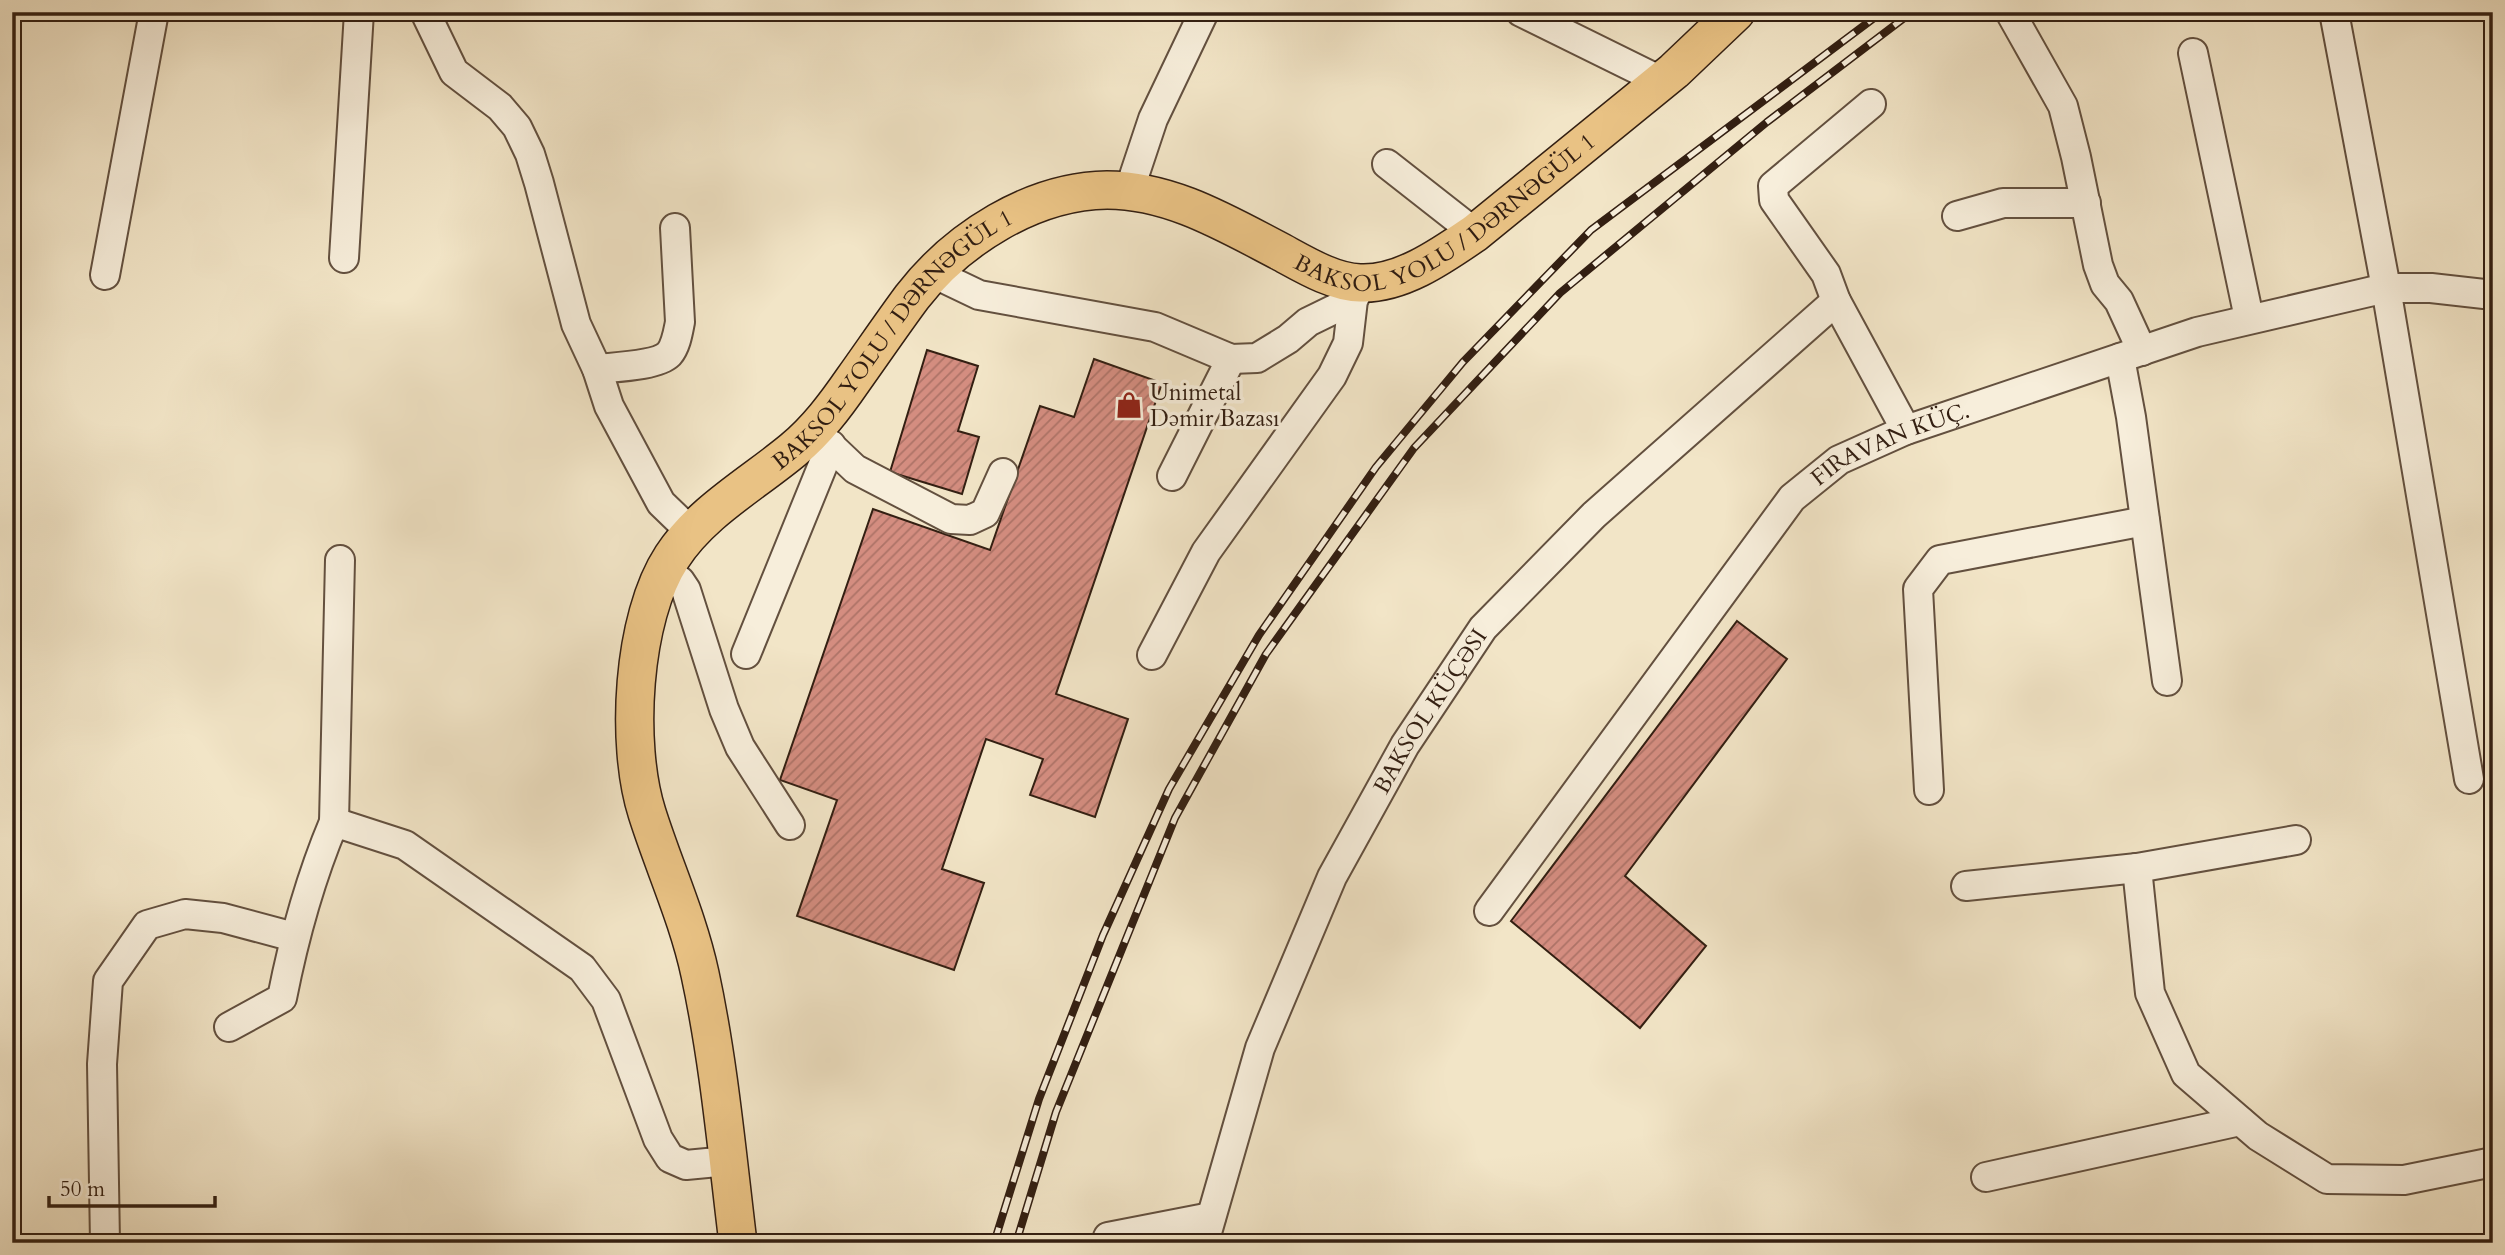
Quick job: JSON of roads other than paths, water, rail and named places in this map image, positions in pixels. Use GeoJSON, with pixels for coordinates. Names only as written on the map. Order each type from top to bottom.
{"type":"FeatureCollection","features":[{"type":"Feature","properties":{"kind":"main road","name":"BAKSOL YOLU / DƏRNƏGÜL 1"},"geometry":{"type":"LineString","coordinates":[[738,1243],[714,1050],[695,950],[646,810],[639,780],[636,739],[640,651],[652,595],[673,555],[691,532],[823,438],[836,405],[914,295],[933,273],[974,237],[1022,210],[1077,193],[1107,190],[1129,191],[1162,198],[1211,215],[1303,264],[1340,279],[1358,292],[1413,271],[1475,233],[1661,81],[1736,12]]}},
{"type":"Feature","properties":{"kind":"street"},"geometry":{"type":"LineString","coordinates":[[105,275],[154,12]]}},
{"type":"Feature","properties":{"kind":"street"},"geometry":{"type":"LineString","coordinates":[[344,258],[359,12]]}},
{"type":"Feature","properties":{"kind":"street"},"geometry":{"type":"LineString","coordinates":[[425,12],[454,72],[500,107],[517,127],[530,154],[539,183],[576,324],[597,369],[609,406],[660,503],[691,532]]}},
{"type":"Feature","properties":{"kind":"street"},"geometry":{"type":"LineString","coordinates":[[1129,191],[1153,119],[1204,12]]}},
{"type":"Feature","properties":{"kind":"street"},"geometry":{"type":"LineString","coordinates":[[1521,12],[1661,81]]}},
{"type":"Feature","properties":{"kind":"street"},"geometry":{"type":"LineString","coordinates":[[2010,12],[2063,106],[2098,265],[2105,284],[2119,301],[2131,354],[2131,417],[2166,681]]}},
{"type":"Feature","properties":{"kind":"street"},"geometry":{"type":"LineString","coordinates":[[2334,12],[2386,288],[2469,779]]}},
{"type":"Feature","properties":{"kind":"street"},"geometry":{"type":"LineString","coordinates":[[2193,54],[2249,318]]}},
{"type":"Feature","properties":{"kind":"street"},"geometry":{"type":"LineString","coordinates":[[1871,104],[1773,186],[1774,200],[1826,274],[1836,301],[1906,430]]}},
{"type":"Feature","properties":{"kind":"street"},"geometry":{"type":"LineString","coordinates":[[1387,164],[1475,233]]}},
{"type":"Feature","properties":{"kind":"street"},"geometry":{"type":"LineString","coordinates":[[1957,216],[2003,203],[2086,204]]}},
{"type":"Feature","properties":{"kind":"street"},"geometry":{"type":"LineString","coordinates":[[597,369],[653,362],[669,354],[678,335],[680,322],[675,228]]}},
{"type":"Feature","properties":{"kind":"street"},"geometry":{"type":"LineString","coordinates":[[933,273],[979,295],[1155,327],[1231,359],[1257,358],[1308,322],[1358,292]]}},
{"type":"Feature","properties":{"kind":"street","name":"FIRAVAN KÜÇ."},"geometry":{"type":"LineString","coordinates":[[1489,911],[1792,498],[1839,460],[1906,430],[2197,332],[2249,318],[2386,288],[2431,288],[2493,295]]}},
{"type":"Feature","properties":{"kind":"street"},"geometry":{"type":"LineString","coordinates":[[1152,655],[1206,552],[1332,376],[1348,343],[1358,292]]}},
{"type":"Feature","properties":{"kind":"street","name":"BAKSOL KÜÇƏSI"},"geometry":{"type":"LineString","coordinates":[[1208,1230],[1238,1131],[1259,1048],[1332,877],[1405,745],[1483,628],[1594,515],[1836,301]]}},
{"type":"Feature","properties":{"kind":"street"},"geometry":{"type":"LineString","coordinates":[[1172,476],[1231,359]]}},
{"type":"Feature","properties":{"kind":"street"},"geometry":{"type":"LineString","coordinates":[[746,654],[823,438],[855,469],[951,519],[970,520],[985,513],[1003,473]]}},
{"type":"Feature","properties":{"kind":"street"},"geometry":{"type":"LineString","coordinates":[[1929,790],[1918,589],[1940,559],[2145,521]]}},
{"type":"Feature","properties":{"kind":"street"},"geometry":{"type":"LineString","coordinates":[[229,1027],[282,998],[294,937],[318,861],[334,822],[340,560]]}},
{"type":"Feature","properties":{"kind":"street"},"geometry":{"type":"LineString","coordinates":[[664,570],[680,581],[686,590],[724,709],[740,747],[790,825]]}},
{"type":"Feature","properties":{"kind":"street"},"geometry":{"type":"LineString","coordinates":[[334,822],[405,845],[582,968],[606,1000],[657,1139],[670,1158],[686,1165],[728,1161]]}},
{"type":"Feature","properties":{"kind":"street"},"geometry":{"type":"LineString","coordinates":[[1966,886],[2137,868],[2296,840]]}},
{"type":"Feature","properties":{"kind":"street"},"geometry":{"type":"LineString","coordinates":[[2137,868],[2150,993],[2186,1074],[2258,1136],[2327,1179],[2404,1180],[2493,1162]]}},
{"type":"Feature","properties":{"kind":"street"},"geometry":{"type":"LineString","coordinates":[[105,1243],[102,1064],[108,981],[147,925],[185,914],[223,918],[294,937]]}},
{"type":"Feature","properties":{"kind":"street"},"geometry":{"type":"LineString","coordinates":[[1986,1177],[2240,1121]]}},
{"type":"Feature","properties":{"kind":"street"},"geometry":{"type":"LineString","coordinates":[[1108,1237],[1208,1230]]}},
{"type":"Feature","properties":{"kind":"railway"},"geometry":{"type":"LineString","coordinates":[[994,1243],[1039,1099],[1103,935],[1169,789],[1259,635],[1376,467],[1463,362],[1591,230],[1882,12]]}},
{"type":"Feature","properties":{"kind":"railway"},"geometry":{"type":"LineString","coordinates":[[1016,1243],[1056,1112],[1175,818],[1266,654],[1414,448],[1560,293],[1767,122],[1912,12]]}},
{"type":"Feature","properties":{"kind":"place","name":"Unimetal Dəmir Bazası"},"geometry":{"type":"Point","coordinates":[1129,405]}}]}
